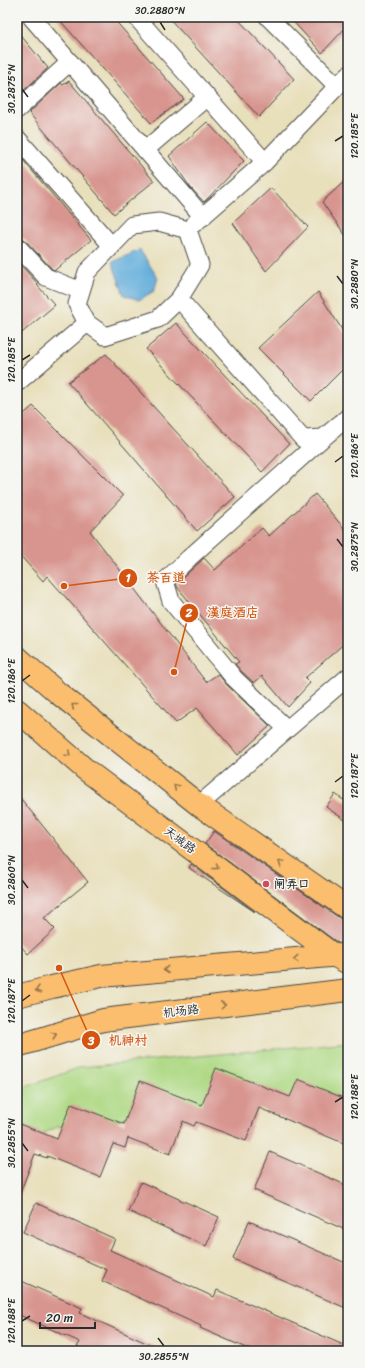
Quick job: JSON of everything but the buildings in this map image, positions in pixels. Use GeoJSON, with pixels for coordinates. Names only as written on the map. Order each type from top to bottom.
{"type":"FeatureCollection","features":[{"type":"Feature","properties":{"kind":"main road"},"geometry":{"type":"LineString","coordinates":[[17,657],[58,693],[199,805],[348,909]]}},
{"type":"Feature","properties":{"kind":"main road","name":"天城路"},"geometry":{"type":"LineString","coordinates":[[17,710],[86,770],[344,958]]}},
{"type":"Feature","properties":{"kind":"main road"},"geometry":{"type":"LineString","coordinates":[[17,996],[102,976],[344,958]]}},
{"type":"Feature","properties":{"kind":"main road","name":"机场路"},"geometry":{"type":"LineString","coordinates":[[17,1046],[103,1020],[348,990]]}},
{"type":"Feature","properties":{"kind":"street"},"geometry":{"type":"LineString","coordinates":[[31,17],[203,217]]}},
{"type":"Feature","properties":{"kind":"street"},"geometry":{"type":"LineString","coordinates":[[136,17],[265,162]]}},
{"type":"Feature","properties":{"kind":"street"},"geometry":{"type":"LineString","coordinates":[[188,230],[265,162],[343,81],[268,17]]}},
{"type":"Feature","properties":{"kind":"street"},"geometry":{"type":"LineString","coordinates":[[17,110],[70,62]]}},
{"type":"Feature","properties":{"kind":"street"},"geometry":{"type":"LineString","coordinates":[[145,150],[207,97]]}},
{"type":"Feature","properties":{"kind":"street"},"geometry":{"type":"LineString","coordinates":[[17,138],[112,246]]}},
{"type":"Feature","properties":{"kind":"street"},"geometry":{"type":"LineString","coordinates":[[159,222],[188,230],[200,265],[179,299],[158,319],[105,336],[87,323],[77,304],[87,272],[132,225],[159,222]]}},
{"type":"Feature","properties":{"kind":"street"},"geometry":{"type":"LineString","coordinates":[[17,246],[46,277],[81,291]]}},
{"type":"Feature","properties":{"kind":"street"},"geometry":{"type":"LineString","coordinates":[[179,299],[303,439],[323,438]]}},
{"type":"Feature","properties":{"kind":"street"},"geometry":{"type":"LineString","coordinates":[[17,383],[87,323]]}},
{"type":"Feature","properties":{"kind":"street"},"geometry":{"type":"LineString","coordinates":[[287,729],[229,672],[171,601],[165,581],[348,417]]}},
{"type":"Feature","properties":{"kind":"street"},"geometry":{"type":"LineString","coordinates":[[199,805],[348,677]]}},
{"type":"Feature","properties":{"kind":"green space"},"geometry":{"type":"Polygon","coordinates":[[[348,1042],[348,1113],[313,1097],[57,1127],[17,1146],[17,1090],[81,1067],[348,1042]]]}},
{"type":"Feature","properties":{"kind":"water"},"geometry":{"type":"Polygon","coordinates":[[[140,250],[158,278],[154,291],[139,300],[124,295],[112,262],[140,250]]]}},
{"type":"Feature","properties":{"kind":"place","name":"茶百道"},"geometry":{"type":"Point","coordinates":[64,586]}},
{"type":"Feature","properties":{"kind":"place","name":"漢庭酒店"},"geometry":{"type":"Point","coordinates":[174,672]}},
{"type":"Feature","properties":{"kind":"place","name":"闸弄口"},"geometry":{"type":"Point","coordinates":[266,884]}},
{"type":"Feature","properties":{"kind":"place","name":"机神村"},"geometry":{"type":"Point","coordinates":[59,968]}}]}
